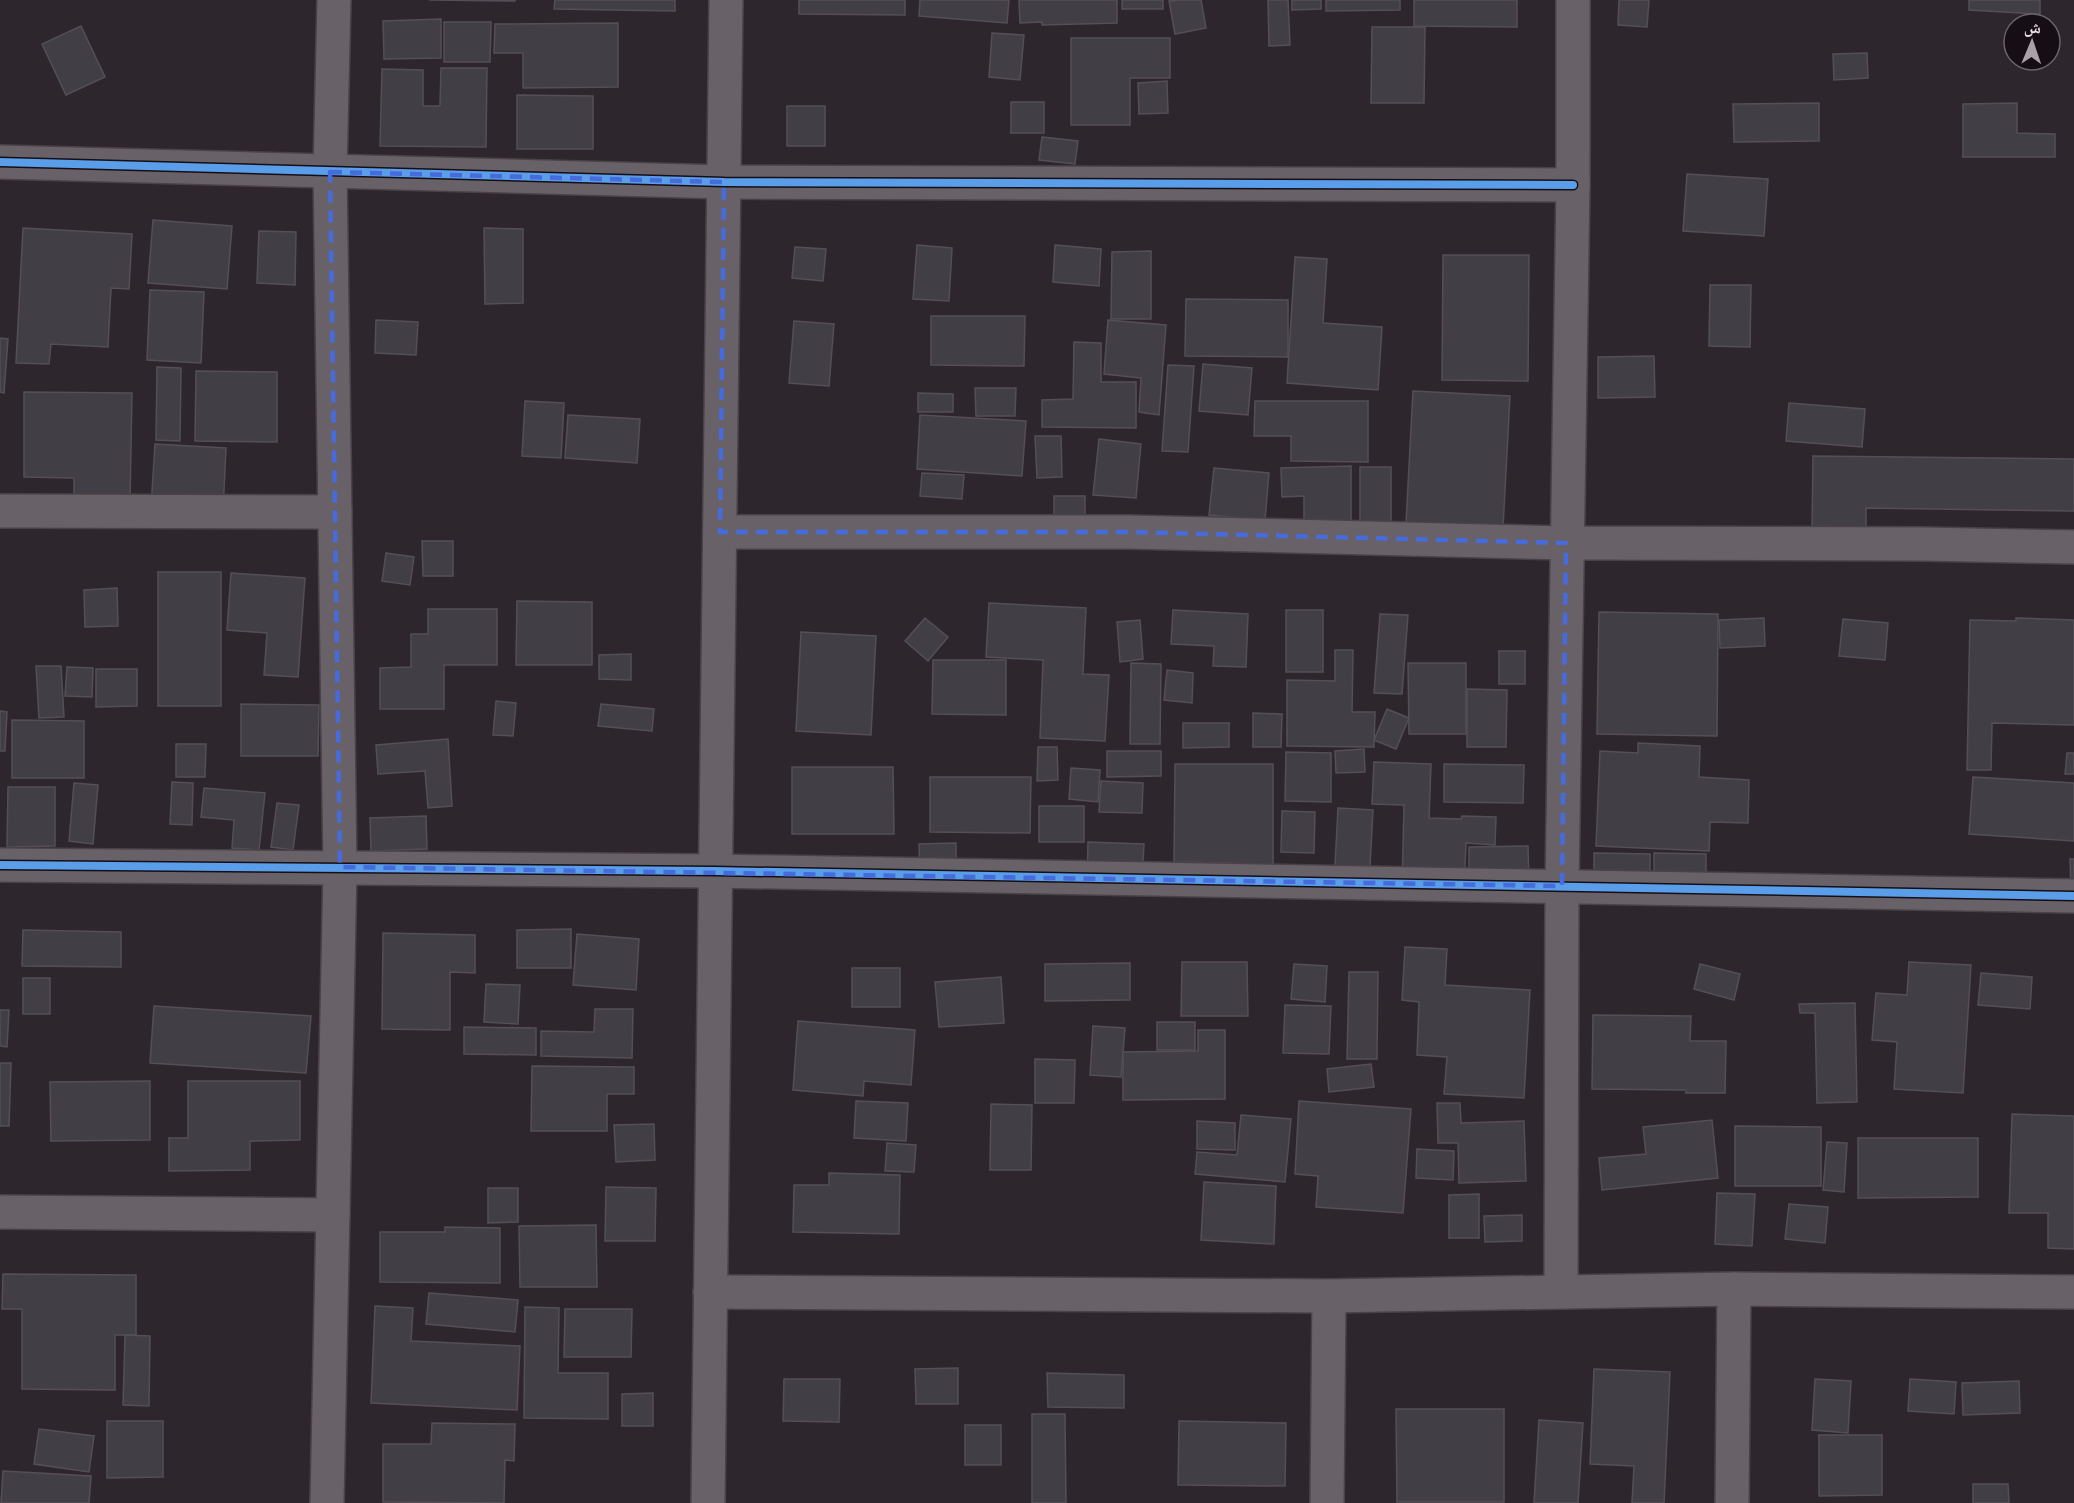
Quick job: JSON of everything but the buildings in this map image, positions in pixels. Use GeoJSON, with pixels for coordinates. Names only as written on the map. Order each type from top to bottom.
{"type":"FeatureCollection","features":[{"type":"Feature","properties":{"kind":"street"},"geometry":{"type":"LineString","coordinates":[[327,1503],[340,867],[330,172],[334,0]]}},
{"type":"Feature","properties":{"kind":"street"},"geometry":{"type":"LineString","coordinates":[[708,1503],[726,0]]}},
{"type":"Feature","properties":{"kind":"street"},"geometry":{"type":"LineString","coordinates":[[1561,1291],[1562,886],[1573,185],[1573,0]]}},
{"type":"Feature","properties":{"kind":"street"},"geometry":{"type":"LineString","coordinates":[[0,162],[724,182],[1573,185]]}},
{"type":"Feature","properties":{"kind":"street"},"geometry":{"type":"LineString","coordinates":[[0,511],[335,512]]}},
{"type":"Feature","properties":{"kind":"street"},"geometry":{"type":"LineString","coordinates":[[720,532],[1129,532],[1566,543],[1923,544],[2074,547]]}},
{"type":"Feature","properties":{"kind":"street"},"geometry":{"type":"LineString","coordinates":[[0,865],[715,871],[2074,896]]}},
{"type":"Feature","properties":{"kind":"street"},"geometry":{"type":"LineString","coordinates":[[0,1212],[333,1215]]}},
{"type":"Feature","properties":{"kind":"street"},"geometry":{"type":"LineString","coordinates":[[710,1292],[1329,1296],[1734,1289],[2074,1292]]}},
{"type":"Feature","properties":{"kind":"street"},"geometry":{"type":"LineString","coordinates":[[1732,1503],[1734,1289]]}},
{"type":"Feature","properties":{"kind":"street"},"geometry":{"type":"LineString","coordinates":[[1327,1503],[1329,1296]]}},
{"type":"Feature","properties":{"kind":"highlighted area"},"geometry":{"type":"Polygon","coordinates":[[[330,172],[724,182],[720,532],[1129,532],[1566,543],[1562,886],[340,867],[330,172]]]}},
{"type":"Feature","properties":{"kind":"cycle path"},"geometry":{"type":"LineString","coordinates":[[0,162],[724,182],[1573,185]]}},
{"type":"Feature","properties":{"kind":"cycle path"},"geometry":{"type":"LineString","coordinates":[[0,865],[715,871],[2074,896]]}}]}
